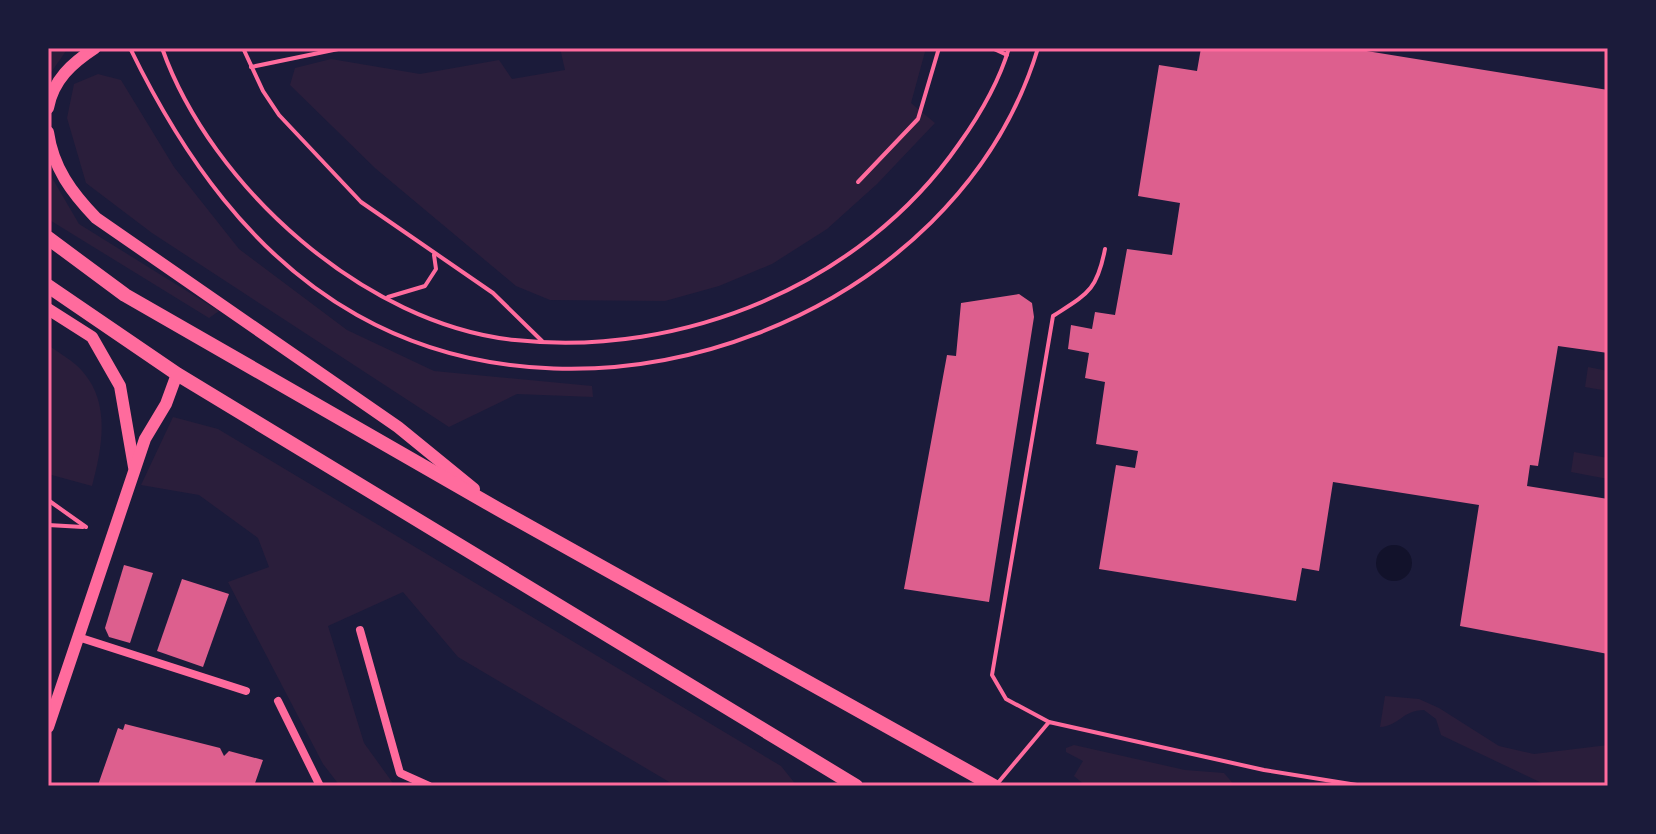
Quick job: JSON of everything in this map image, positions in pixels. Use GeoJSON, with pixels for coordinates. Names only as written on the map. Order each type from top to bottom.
{"type":"FeatureCollection","features":[{"type":"Feature","properties":{"kind":"highway"},"geometry":{"type":"LineString","coordinates":[[48,238],[125,295],[498,509],[995,786]]}},
{"type":"Feature","properties":{"kind":"highway"},"geometry":{"type":"LineString","coordinates":[[48,286],[177,374],[856,786]]}},
{"type":"Feature","properties":{"kind":"main road"},"geometry":{"type":"LineString","coordinates":[[48,108],[56,83],[78,59],[95,48]]}},
{"type":"Feature","properties":{"kind":"main road"},"geometry":{"type":"LineString","coordinates":[[48,132],[51,152],[66,184],[96,218],[398,427],[498,509]]}},
{"type":"Feature","properties":{"kind":"main road"},"geometry":{"type":"LineString","coordinates":[[48,309],[92,337],[120,386],[135,470]]}},
{"type":"Feature","properties":{"kind":"main road"},"geometry":{"type":"LineString","coordinates":[[48,727],[145,439],[166,404],[177,374]]}},
{"type":"Feature","properties":{"kind":"street"},"geometry":{"type":"LineString","coordinates":[[360,630],[400,773],[429,786]]}},
{"type":"Feature","properties":{"kind":"street"},"geometry":{"type":"LineString","coordinates":[[78,637],[246,691]]}},
{"type":"Feature","properties":{"kind":"street"},"geometry":{"type":"LineString","coordinates":[[278,701],[320,786]]}},
{"type":"Feature","properties":{"kind":"lane"},"geometry":{"type":"LineString","coordinates":[[130,48],[186,151],[232,211],[283,264],[358,315],[434,347],[508,367],[589,370],[666,359],[732,342],[802,315],[862,280],[917,237],[965,184],[1000,133],[1038,48]]}},
{"type":"Feature","properties":{"kind":"lane"},"geometry":{"type":"LineString","coordinates":[[162,48],[208,136],[252,193],[301,243],[371,292],[443,322],[512,340],[588,343],[660,332],[723,316],[790,290],[847,258],[898,217],[944,167],[976,119],[1009,48]]}},
{"type":"Feature","properties":{"kind":"lane"},"geometry":{"type":"LineString","coordinates":[[243,48],[251,68],[279,115],[361,202],[493,293],[542,341]]}},
{"type":"Feature","properties":{"kind":"lane"},"geometry":{"type":"LineString","coordinates":[[251,68],[343,48]]}},
{"type":"Feature","properties":{"kind":"lane"},"geometry":{"type":"LineString","coordinates":[[858,182],[918,119],[939,48]]}},
{"type":"Feature","properties":{"kind":"lane"},"geometry":{"type":"LineString","coordinates":[[992,48],[1007,55]]}},
{"type":"Feature","properties":{"kind":"lane"},"geometry":{"type":"LineString","coordinates":[[1105,249],[1100,278],[1090,292],[1053,316],[992,675],[1006,699],[1049,722],[1264,770],[1363,786]]}},
{"type":"Feature","properties":{"kind":"lane"},"geometry":{"type":"LineString","coordinates":[[385,298],[425,286],[436,269],[434,255]]}},
{"type":"Feature","properties":{"kind":"lane"},"geometry":{"type":"LineString","coordinates":[[48,500],[86,527],[48,525]]}},
{"type":"Feature","properties":{"kind":"lane"},"geometry":{"type":"LineString","coordinates":[[995,786],[1049,722]]}},
{"type":"Feature","properties":{"kind":"shaded area"},"geometry":{"type":"Polygon","coordinates":[[[48,48],[68,48],[48,77],[48,48]]]}},
{"type":"Feature","properties":{"kind":"shaded area"},"geometry":{"type":"Polygon","coordinates":[[[560,48],[926,48],[911,103],[935,123],[877,184],[827,229],[772,264],[719,286],[665,301],[550,300],[516,286],[375,168],[290,85],[295,68],[331,59],[420,74],[499,60],[512,79],[565,70],[560,48]]]}},
{"type":"Feature","properties":{"kind":"shaded area"},"geometry":{"type":"Polygon","coordinates":[[[98,74],[121,80],[174,167],[239,249],[347,330],[434,371],[592,386],[593,397],[517,394],[449,427],[152,233],[86,183],[67,118],[74,84],[98,74]]]}},
{"type":"Feature","properties":{"kind":"shaded area"},"geometry":{"type":"Polygon","coordinates":[[[48,171],[79,224],[219,311],[209,318],[48,219],[48,171]]]}},
{"type":"Feature","properties":{"kind":"shaded area"},"geometry":{"type":"Polygon","coordinates":[[[48,345],[79,368],[98,398],[101,442],[92,486],[48,474],[48,345]]]}},
{"type":"Feature","properties":{"kind":"shaded area"},"geometry":{"type":"Polygon","coordinates":[[[1588,367],[1608,371],[1608,391],[1585,387],[1588,367]]]}},
{"type":"Feature","properties":{"kind":"shaded area"},"geometry":{"type":"Polygon","coordinates":[[[173,417],[218,429],[781,766],[797,786],[676,786],[458,657],[403,592],[328,626],[364,743],[395,786],[340,786],[323,764],[228,582],[269,567],[258,538],[199,495],[141,485],[173,417]]]}},
{"type":"Feature","properties":{"kind":"shaded area"},"geometry":{"type":"Polygon","coordinates":[[[1574,452],[1608,458],[1608,479],[1571,472],[1574,452]]]}},
{"type":"Feature","properties":{"kind":"shaded area"},"geometry":{"type":"Polygon","coordinates":[[[1394,545],[1406,551],[1412,563],[1406,575],[1394,581],[1382,575],[1376,563],[1382,551],[1394,545]]]}},
{"type":"Feature","properties":{"kind":"shaded area"},"geometry":{"type":"Polygon","coordinates":[[[1385,696],[1419,699],[1499,746],[1534,754],[1608,745],[1608,786],[1546,785],[1441,735],[1436,719],[1424,710],[1380,727],[1385,696]]]}},
{"type":"Feature","properties":{"kind":"shaded area"},"geometry":{"type":"Polygon","coordinates":[[[1074,745],[1185,770],[1224,773],[1235,786],[1086,786],[1074,776],[1083,761],[1066,752],[1066,748],[1074,745]]]}},
{"type":"Feature","properties":{"kind":"building"},"geometry":{"type":"Polygon","coordinates":[[[1201,48],[1348,48],[1608,90],[1608,353],[1558,346],[1538,466],[1530,465],[1527,486],[1608,499],[1608,654],[1460,626],[1479,505],[1333,482],[1319,571],[1302,568],[1296,601],[1099,569],[1116,465],[1135,468],[1138,451],[1096,444],[1105,382],[1085,378],[1089,353],[1068,349],[1071,325],[1092,329],[1095,312],[1115,315],[1127,249],[1172,255],[1180,203],[1138,196],[1159,65],[1197,71],[1201,48]]]}},
{"type":"Feature","properties":{"kind":"building"},"geometry":{"type":"Polygon","coordinates":[[[1019,294],[1032,303],[1034,317],[989,602],[904,589],[947,355],[956,356],[961,303],[1019,294]]]}},
{"type":"Feature","properties":{"kind":"building"},"geometry":{"type":"Polygon","coordinates":[[[124,565],[153,573],[130,643],[109,637],[105,628],[124,565]]]}},
{"type":"Feature","properties":{"kind":"building"},"geometry":{"type":"Polygon","coordinates":[[[182,579],[229,594],[203,667],[157,651],[182,579]]]}},
{"type":"Feature","properties":{"kind":"building"},"geometry":{"type":"Polygon","coordinates":[[[125,724],[220,748],[224,756],[229,751],[263,760],[254,786],[98,785],[118,728],[123,730],[125,724]]]}}]}
